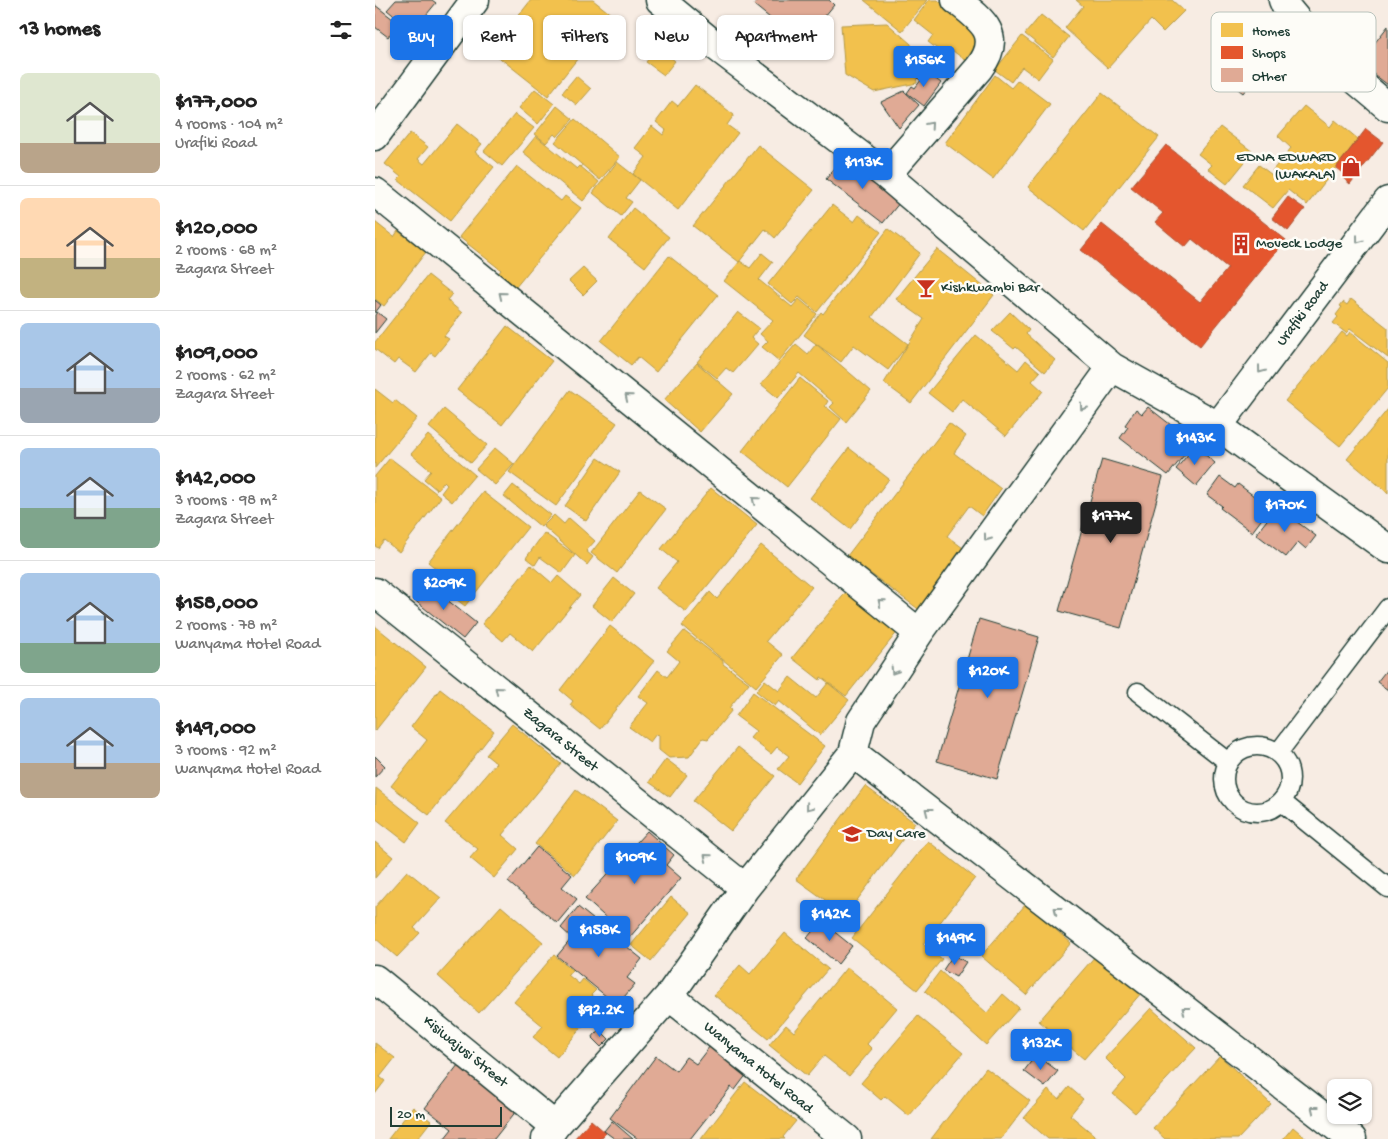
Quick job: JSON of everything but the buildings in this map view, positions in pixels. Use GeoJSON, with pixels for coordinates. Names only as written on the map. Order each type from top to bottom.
{"type":"FeatureCollection","features":[{"type":"Feature","properties":{"kind":"street"},"geometry":{"type":"LineString","coordinates":[[375,136],[475,0]]}},
{"type":"Feature","properties":{"kind":"street"},"geometry":{"type":"LineString","coordinates":[[660,0],[717,47],[886,176],[1111,367],[1218,426],[1388,549]]}},
{"type":"Feature","properties":{"kind":"street"},"geometry":{"type":"LineString","coordinates":[[886,176],[979,68],[990,50],[989,35],[983,21],[956,0]]}},
{"type":"Feature","properties":{"kind":"street"},"geometry":{"type":"LineString","coordinates":[[1283,0],[1290,12]]}},
{"type":"Feature","properties":{"kind":"street"},"geometry":{"type":"LineString","coordinates":[[1370,92],[1388,107]]}},
{"type":"Feature","properties":{"kind":"street"},"geometry":{"type":"LineString","coordinates":[[375,192],[919,633]]}},
{"type":"Feature","properties":{"kind":"street","name":"Urafiki Road"},"geometry":{"type":"LineString","coordinates":[[1218,426],[1388,201]]}},
{"type":"Feature","properties":{"kind":"street"},"geometry":{"type":"LineString","coordinates":[[550,1132],[669,996],[745,888],[853,753],[861,721],[919,633],[1111,367]]}},
{"type":"Feature","properties":{"kind":"street","name":"Zagara Street"},"geometry":{"type":"LineString","coordinates":[[375,592],[745,888]]}},
{"type":"Feature","properties":{"kind":"street"},"geometry":{"type":"LineString","coordinates":[[853,753],[1352,1139]]}},
{"type":"Feature","properties":{"kind":"street","name":"Kisiwajusi Street"},"geometry":{"type":"LineString","coordinates":[[375,979],[550,1132]]}},
{"type":"Feature","properties":{"kind":"street","name":"Wanyama Hotel Road"},"geometry":{"type":"LineString","coordinates":[[669,996],[847,1139]]}},
{"type":"Feature","properties":{"kind":"lane"},"geometry":{"type":"LineString","coordinates":[[1279,753],[1388,608]]}},
{"type":"Feature","properties":{"kind":"lane"},"geometry":{"type":"LineString","coordinates":[[1138,692],[1228,762]]}},
{"type":"Feature","properties":{"kind":"lane"},"geometry":{"type":"LineString","coordinates":[[1257,745],[1269,747],[1279,753],[1288,764],[1291,777],[1289,790],[1282,802],[1270,810],[1256,812],[1243,809],[1232,800],[1225,789],[1224,775],[1228,762],[1236,753],[1246,747],[1257,745]]}},
{"type":"Feature","properties":{"kind":"lane"},"geometry":{"type":"LineString","coordinates":[[1282,802],[1388,888]]}},
{"type":"Feature","properties":{"kind":"place","name":"EDNA EDWARD (WAKALA)"},"geometry":{"type":"Point","coordinates":[1351,167]}},
{"type":"Feature","properties":{"kind":"place","name":"Moveck Lodge"},"geometry":{"type":"Point","coordinates":[1241,244]}},
{"type":"Feature","properties":{"kind":"place","name":"Kishkwambi Bar"},"geometry":{"type":"Point","coordinates":[926,288]}},
{"type":"Feature","properties":{"kind":"place","name":"Day Care"},"geometry":{"type":"Point","coordinates":[852,834]}}]}
